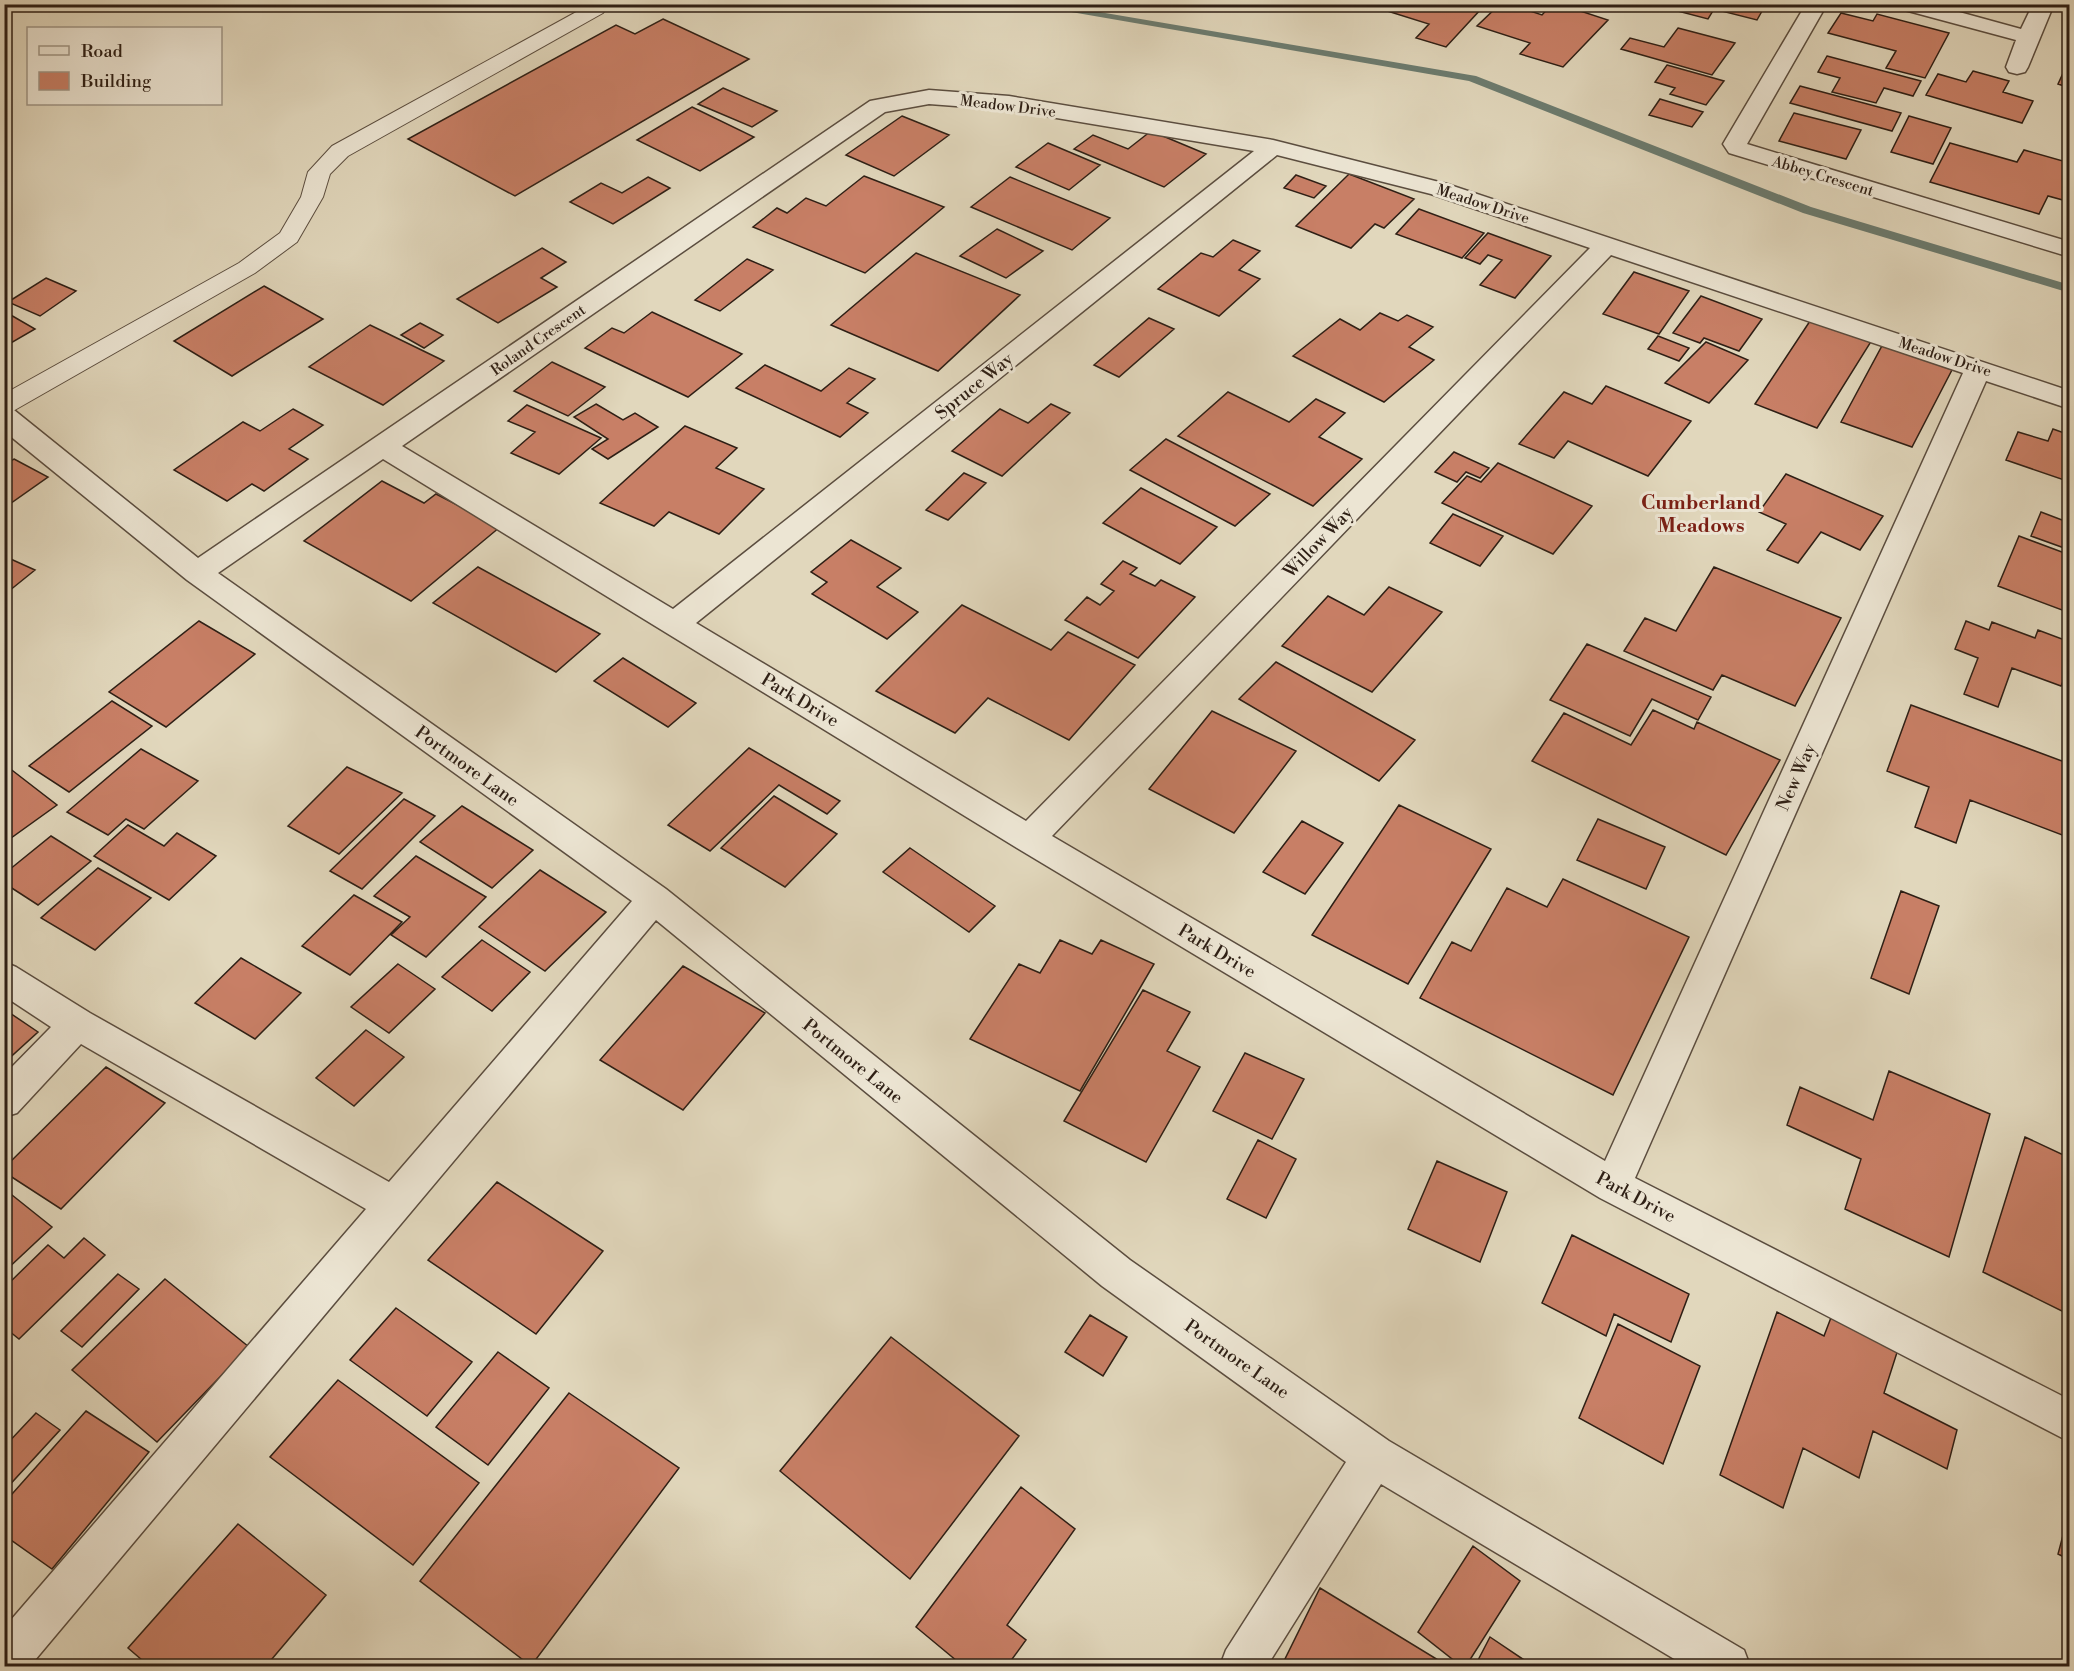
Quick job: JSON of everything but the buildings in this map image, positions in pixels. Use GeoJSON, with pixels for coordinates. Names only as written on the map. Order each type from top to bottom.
{"type":"FeatureCollection","features":[{"type":"Feature","properties":{"kind":"street","name":"Abbey Crescent"},"geometry":{"type":"LineString","coordinates":[[1817,4],[1735,144],[1737,148],[2070,250]]}},
{"type":"Feature","properties":{"kind":"street"},"geometry":{"type":"LineString","coordinates":[[1904,4],[2028,37]]}},
{"type":"Feature","properties":{"kind":"street"},"geometry":{"type":"LineString","coordinates":[[2017,67],[2044,4]]}},
{"type":"Feature","properties":{"kind":"street","name":"Meadow Drive"},"geometry":{"type":"LineString","coordinates":[[878,106],[929,97],[1009,104],[1273,147],[1439,189],[2070,400]]}},
{"type":"Feature","properties":{"kind":"street","name":"Roland Crescent"},"geometry":{"type":"LineString","coordinates":[[197,573],[878,106]]}},
{"type":"Feature","properties":{"kind":"street","name":"Spruce Way"},"geometry":{"type":"LineString","coordinates":[[674,624],[1273,147]]}},
{"type":"Feature","properties":{"kind":"street","name":"Willow Way"},"geometry":{"type":"LineString","coordinates":[[1029,839],[1607,245]]}},
{"type":"Feature","properties":{"kind":"street","name":"New Way"},"geometry":{"type":"LineString","coordinates":[[1613,1186],[1979,368]]}},
{"type":"Feature","properties":{"kind":"street","name":"Portmore Lane"},"geometry":{"type":"LineString","coordinates":[[4,416],[197,573],[654,899],[1116,1274],[1374,1456],[1728,1666]]}},
{"type":"Feature","properties":{"kind":"street","name":"Park Drive"},"geometry":{"type":"LineString","coordinates":[[383,447],[1029,839],[1613,1186],[2070,1422]]}},
{"type":"Feature","properties":{"kind":"street"},"geometry":{"type":"LineString","coordinates":[[4,1663],[654,899]]}},
{"type":"Feature","properties":{"kind":"street"},"geometry":{"type":"LineString","coordinates":[[4,977],[77,1024],[394,1205]]}},
{"type":"Feature","properties":{"kind":"street"},"geometry":{"type":"LineString","coordinates":[[4,1101],[77,1024]]}},
{"type":"Feature","properties":{"kind":"street"},"geometry":{"type":"LineString","coordinates":[[1242,1666],[1374,1456]]}},
{"type":"Feature","properties":{"kind":"lane"},"geometry":{"type":"LineString","coordinates":[[4,405],[247,268],[289,237],[312,197],[319,172],[340,151],[596,9]]}},
{"type":"Feature","properties":{"kind":"waterway"},"geometry":{"type":"LineString","coordinates":[[1030,4],[1472,78],[1807,210],[2070,289]]}},
{"type":"Feature","properties":{"kind":"district","name":"Cumberland Meadows"},"geometry":{"type":"Point","coordinates":[1701,514]}}]}
